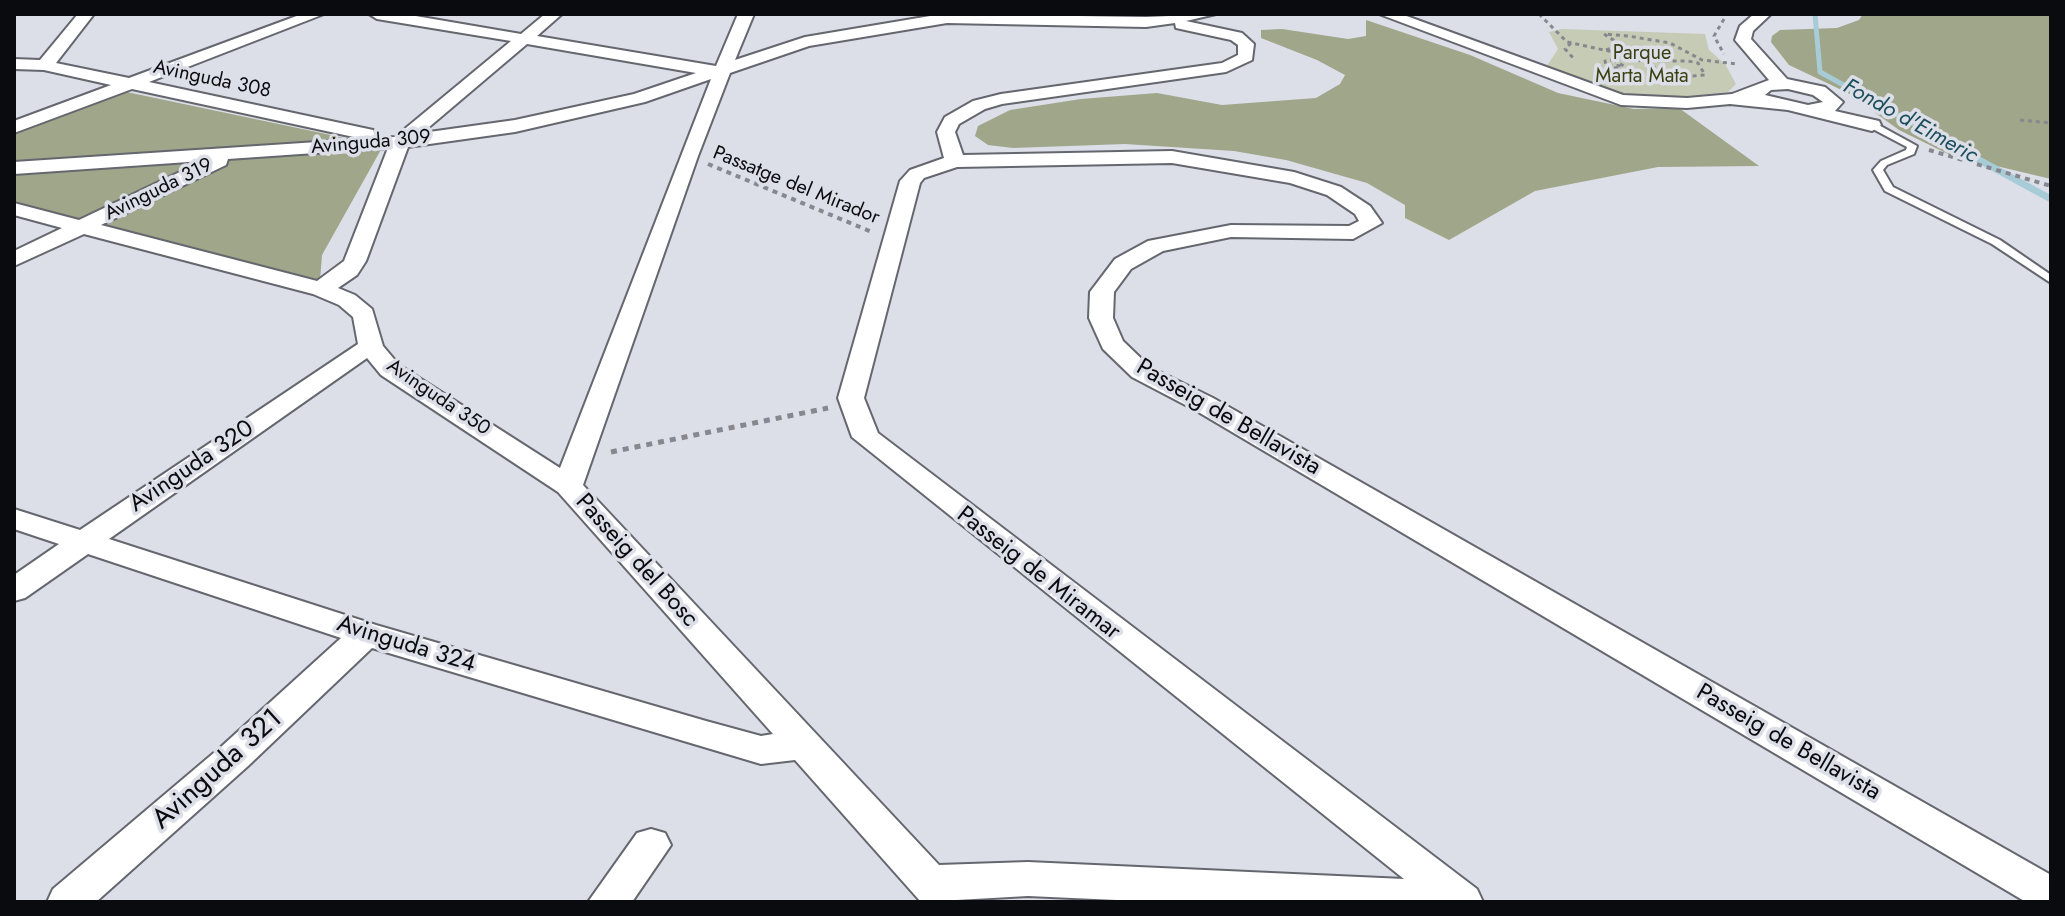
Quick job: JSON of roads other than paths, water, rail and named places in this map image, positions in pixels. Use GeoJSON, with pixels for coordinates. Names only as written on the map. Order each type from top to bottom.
{"type":"FeatureCollection","features":[{"type":"Feature","properties":{"kind":"street"},"geometry":{"type":"LineString","coordinates":[[44,65],[59,51],[86,14]]}},
{"type":"Feature","properties":{"kind":"street"},"geometry":{"type":"LineString","coordinates":[[14,127],[316,14]]}},
{"type":"Feature","properties":{"kind":"street"},"geometry":{"type":"LineString","coordinates":[[377,14],[721,72]]}},
{"type":"Feature","properties":{"kind":"street"},"geometry":{"type":"LineString","coordinates":[[14,209],[321,289],[349,270],[355,261],[400,142],[554,14]]}},
{"type":"Feature","properties":{"kind":"street","name":"Passeig del Bosc"},"geometry":{"type":"LineString","coordinates":[[746,14],[688,156],[573,473],[802,745],[939,893]]}},
{"type":"Feature","properties":{"kind":"street"},"geometry":{"type":"LineString","coordinates":[[1146,22],[1208,14]]}},
{"type":"Feature","properties":{"kind":"street"},"geometry":{"type":"LineString","coordinates":[[1387,14],[1621,100],[1687,103],[1728,99],[1758,92],[1762,87],[1782,84],[1807,87],[1831,97],[1872,125]]}},
{"type":"Feature","properties":{"kind":"street"},"geometry":{"type":"LineString","coordinates":[[1763,14],[1746,29],[1743,40],[1782,84]]}},
{"type":"Feature","properties":{"kind":"street","name":"Avinguda 309"},"geometry":{"type":"LineString","coordinates":[[14,168],[400,142],[591,111],[721,72],[750,58],[832,35],[946,16],[1146,22]]}},
{"type":"Feature","properties":{"kind":"street"},"geometry":{"type":"LineString","coordinates":[[955,161],[946,132],[951,121],[979,105],[1226,67],[1246,57],[1248,51],[1246,44],[1224,31],[1146,22]]}},
{"type":"Feature","properties":{"kind":"street","name":"Avinguda 308"},"geometry":{"type":"LineString","coordinates":[[14,64],[44,65],[400,142]]}},
{"type":"Feature","properties":{"kind":"street"},"geometry":{"type":"LineString","coordinates":[[1758,92],[1766,100],[1792,108],[1830,108],[1834,104],[1831,97]]}},
{"type":"Feature","properties":{"kind":"street"},"geometry":{"type":"LineString","coordinates":[[1728,99],[1792,108],[1872,125]]}},
{"type":"Feature","properties":{"kind":"street","name":"Avinguda 319"},"geometry":{"type":"LineString","coordinates":[[14,259],[305,122]]}},
{"type":"Feature","properties":{"kind":"street","name":"Passeig de Bellavista"},"geometry":{"type":"LineString","coordinates":[[955,161],[1172,157],[1294,178],[1334,191],[1363,210],[1371,223],[1353,233],[1231,231],[1156,246],[1123,264],[1102,292],[1101,318],[1112,344],[1141,372],[1204,404],[2051,896]]}},
{"type":"Feature","properties":{"kind":"street","name":"Passeig de Miramar"},"geometry":{"type":"LineString","coordinates":[[955,161],[917,174],[910,181],[853,402],[866,437],[890,459],[1463,902]]}},
{"type":"Feature","properties":{"kind":"street","name":"Avinguda 350"},"geometry":{"type":"LineString","coordinates":[[321,289],[347,300],[364,314],[371,348],[390,370],[573,473]]}},
{"type":"Feature","properties":{"kind":"street","name":"Avinguda 320"},"geometry":{"type":"LineString","coordinates":[[14,590],[358,353],[371,348]]}},
{"type":"Feature","properties":{"kind":"street","name":"Avinguda 324"},"geometry":{"type":"LineString","coordinates":[[14,519],[366,634],[761,750],[802,745]]}},
{"type":"Feature","properties":{"kind":"street","name":"Avinguda 321"},"geometry":{"type":"LineString","coordinates":[[67,902],[235,756],[366,634]]}},
{"type":"Feature","properties":{"kind":"street"},"geometry":{"type":"LineString","coordinates":[[608,902],[651,845]]}},
{"type":"Feature","properties":{"kind":"street"},"geometry":{"type":"LineString","coordinates":[[939,893],[1028,879],[1389,894],[1434,902]]}},
{"type":"Feature","properties":{"kind":"lane"},"geometry":{"type":"LineString","coordinates":[[1872,125],[1912,146],[1911,152],[1884,163],[1878,170],[1889,189],[1996,242],[2051,280]]}},
{"type":"Feature","properties":{"kind":"waterway","name":"Fondo d'Eimeric"},"geometry":{"type":"LineString","coordinates":[[1815,14],[1820,72],[1963,151]]}},
{"type":"Feature","properties":{"kind":"waterway","name":"Fondo d'Eimeric"},"geometry":{"type":"LineString","coordinates":[[1959,149],[2051,199]]}},
{"type":"Feature","properties":{"kind":"park label","name":"Parque Marta Mata"},"geometry":{"type":"Point","coordinates":[1642,66]}}]}
